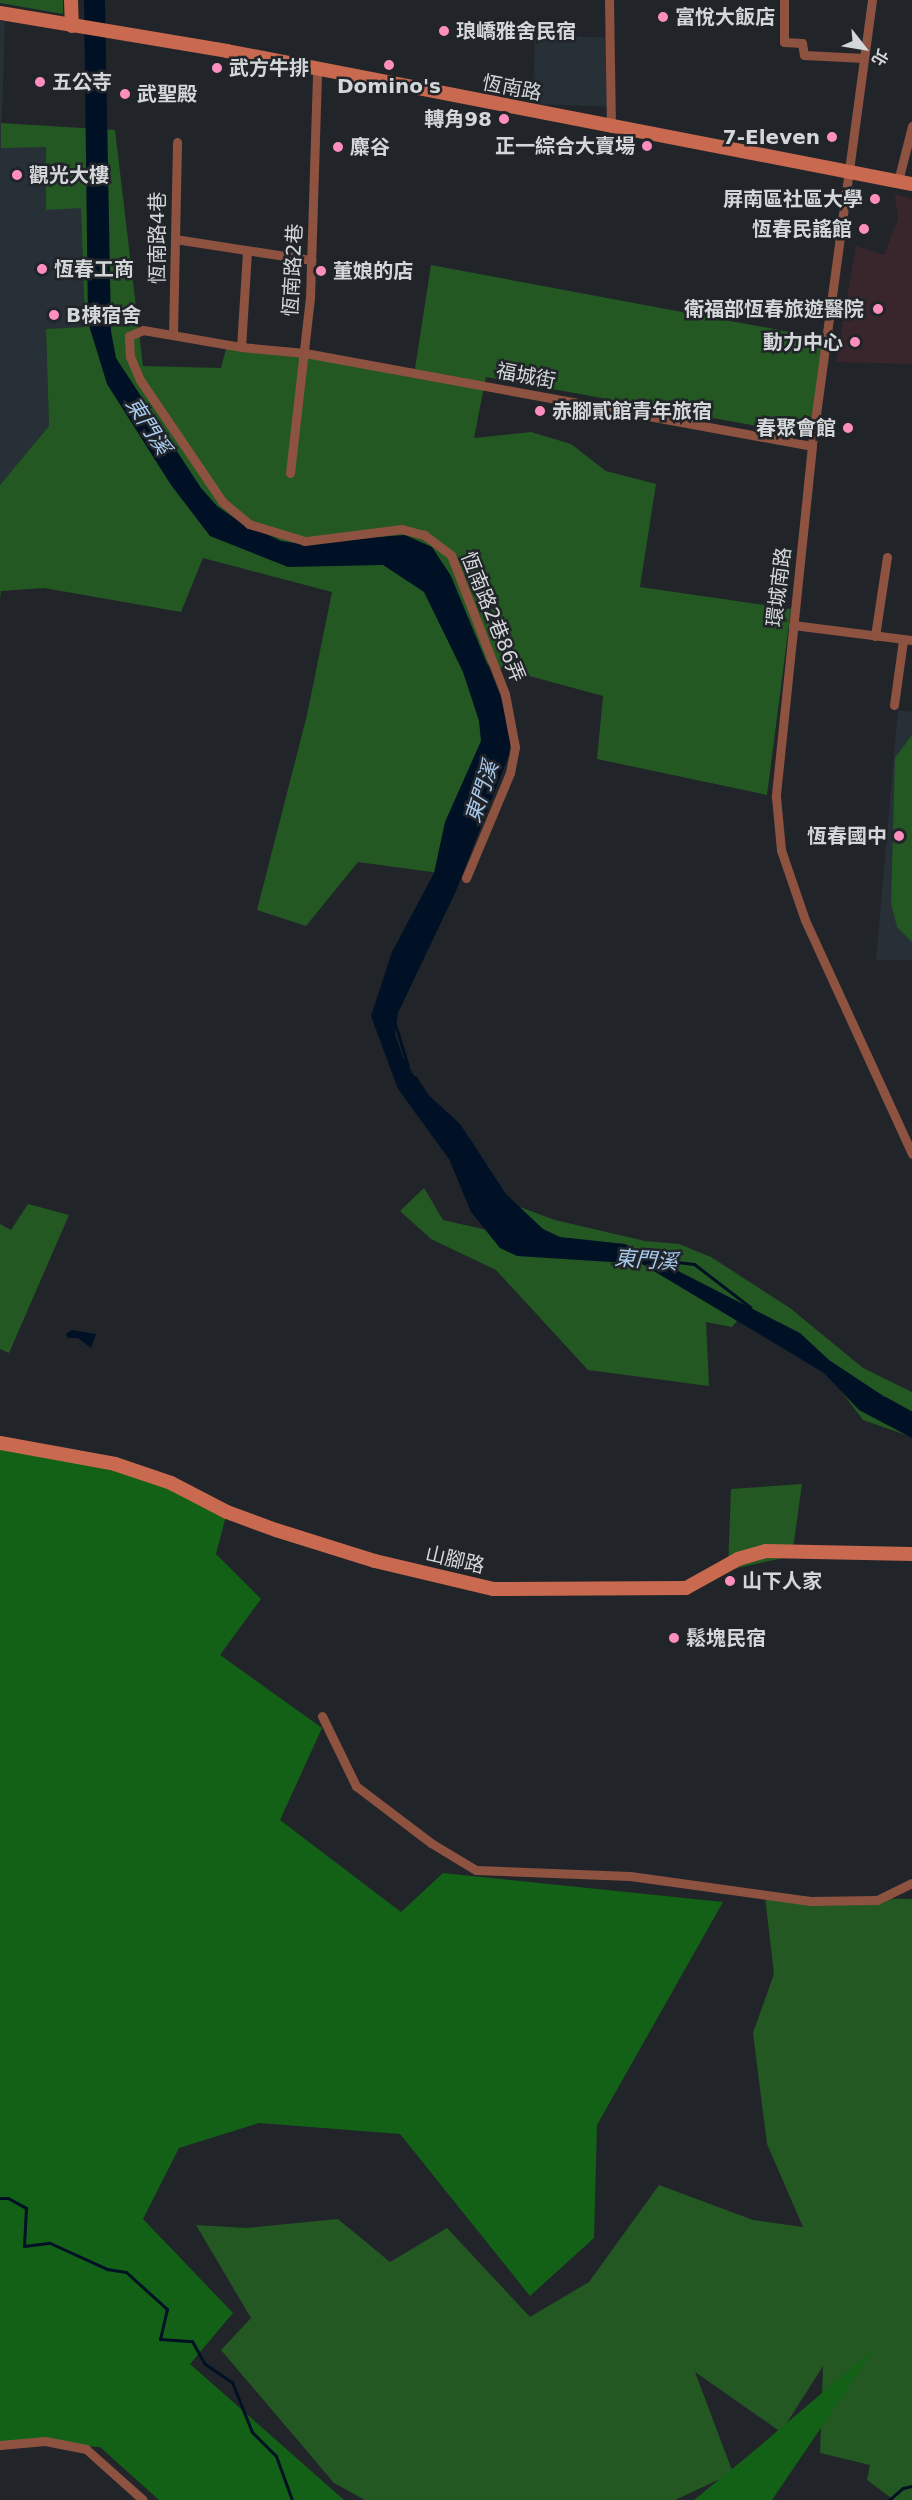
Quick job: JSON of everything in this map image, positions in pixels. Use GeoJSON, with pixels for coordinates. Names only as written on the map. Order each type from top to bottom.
{"type":"FeatureCollection","features":[{"type":"Feature","properties":{"kind":"street"},"geometry":{"type":"LineString","coordinates":[[0,13],[77,27],[71,0]]}},
{"type":"Feature","properties":{"kind":"street"},"geometry":{"type":"LineString","coordinates":[[609,0],[611,128]]}},
{"type":"Feature","properties":{"kind":"street"},"geometry":{"type":"LineString","coordinates":[[784,0],[784,42],[802,43],[804,56],[864,58]]}},
{"type":"Feature","properties":{"kind":"street","name":"環城南路"},"geometry":{"type":"LineString","coordinates":[[872,0],[812,446],[778,751],[776,797],[781,850],[805,920],[912,1155]]}},
{"type":"Feature","properties":{"kind":"street","name":"恆南路"},"geometry":{"type":"LineString","coordinates":[[77,27],[317,69],[611,128],[850,169],[905,183]]}},
{"type":"Feature","properties":{"kind":"street","name":"恆南路2巷"},"geometry":{"type":"LineString","coordinates":[[290,473],[305,353],[311,260],[317,69]]}},
{"type":"Feature","properties":{"kind":"street"},"geometry":{"type":"LineString","coordinates":[[905,183],[912,126]]}},
{"type":"Feature","properties":{"kind":"street","name":"恆南路4巷"},"geometry":{"type":"LineString","coordinates":[[173,335],[177,142]]}},
{"type":"Feature","properties":{"kind":"street"},"geometry":{"type":"LineString","coordinates":[[176,238],[311,260]]}},
{"type":"Feature","properties":{"kind":"street"},"geometry":{"type":"LineString","coordinates":[[241,347],[247,251]]}},
{"type":"Feature","properties":{"kind":"street","name":"恆南路2巷86弄"},"geometry":{"type":"LineString","coordinates":[[305,353],[241,347],[173,335],[133,332],[127,344],[140,380],[205,477],[236,515],[249,524],[305,541],[402,529],[424,535],[451,555],[505,694],[515,747],[510,773],[466,878]]}},
{"type":"Feature","properties":{"kind":"street","name":"福城街"},"geometry":{"type":"LineString","coordinates":[[305,353],[812,446]]}},
{"type":"Feature","properties":{"kind":"street"},"geometry":{"type":"LineString","coordinates":[[875,636],[887,557]]}},
{"type":"Feature","properties":{"kind":"street"},"geometry":{"type":"LineString","coordinates":[[793,625],[908,640],[894,705]]}},
{"type":"Feature","properties":{"kind":"street","name":"山腳路"},"geometry":{"type":"LineString","coordinates":[[0,1443],[115,1464],[171,1483],[226,1512],[276,1530],[375,1561],[493,1589],[686,1588],[738,1559],[766,1551],[912,1554]]}},
{"type":"Feature","properties":{"kind":"street"},"geometry":{"type":"LineString","coordinates":[[322,1716],[356,1786],[431,1843],[476,1870],[630,1876],[810,1901],[877,1900],[912,1883]]}},
{"type":"Feature","properties":{"kind":"street"},"geometry":{"type":"LineString","coordinates":[[0,2445],[45,2441],[86,2449],[143,2500]]}},
{"type":"Feature","properties":{"kind":"shaded area","name":"恆春工商"},"geometry":{"type":"Polygon","coordinates":[[[0,21],[5,22],[1,147],[46,147],[81,207],[85,327],[46,330],[49,426],[0,485],[0,21]]]}},
{"type":"Feature","properties":{"kind":"shaded area"},"geometry":{"type":"Polygon","coordinates":[[[535,35],[611,38],[609,107],[533,104],[535,35]]]}},
{"type":"Feature","properties":{"kind":"shaded area","name":"衛福部恆春旅遊醫院"},"geometry":{"type":"Polygon","coordinates":[[[895,194],[912,199],[912,364],[836,362],[856,246],[884,255],[898,219],[895,194]]]}},
{"type":"Feature","properties":{"kind":"shaded area","name":"恆春國中"},"geometry":{"type":"Polygon","coordinates":[[[898,710],[912,712],[912,960],[876,960],[898,710]]]}},
{"type":"Feature","properties":{"kind":"green space"},"geometry":{"type":"Polygon","coordinates":[[[0,0],[63,0],[63,14],[0,3],[0,0]]]}},
{"type":"Feature","properties":{"kind":"green space"},"geometry":{"type":"Polygon","coordinates":[[[1,123],[115,130],[143,366],[221,368],[227,345],[414,375],[431,265],[827,339],[812,436],[486,377],[474,438],[531,432],[571,444],[606,471],[656,484],[640,587],[791,609],[767,795],[597,759],[603,696],[474,661],[493,710],[454,875],[358,862],[306,926],[257,910],[307,715],[332,592],[203,558],[181,612],[44,588],[1,591],[0,598],[0,485],[49,426],[46,329],[85,327],[81,208],[46,210],[46,147],[1,148],[1,123]]]}},
{"type":"Feature","properties":{"kind":"green space"},"geometry":{"type":"Polygon","coordinates":[[[912,735],[912,942],[897,927],[891,903],[895,758],[912,735]]]}},
{"type":"Feature","properties":{"kind":"green space"},"geometry":{"type":"Polygon","coordinates":[[[424,1188],[443,1220],[500,1233],[517,1206],[555,1220],[645,1241],[679,1244],[711,1257],[790,1308],[863,1368],[912,1392],[912,1437],[863,1420],[833,1380],[749,1306],[732,1327],[706,1322],[709,1386],[588,1370],[496,1270],[431,1239],[400,1211],[424,1188]]]}},
{"type":"Feature","properties":{"kind":"green space"},"geometry":{"type":"Polygon","coordinates":[[[28,1204],[69,1215],[9,1353],[0,1349],[0,1224],[11,1230],[28,1204]]]}},
{"type":"Feature","properties":{"kind":"green space"},"geometry":{"type":"Polygon","coordinates":[[[0,1443],[115,1464],[227,1512],[216,1554],[261,1599],[220,1655],[322,1728],[280,1820],[401,1912],[443,1873],[723,1902],[597,2125],[594,2238],[530,2296],[400,2134],[259,2123],[179,2148],[143,2219],[233,2313],[190,2364],[344,2500],[159,2500],[100,2447],[0,2441],[0,1443]]]}},
{"type":"Feature","properties":{"kind":"green space"},"geometry":{"type":"Polygon","coordinates":[[[802,1484],[792,1556],[728,1570],[731,1489],[802,1484]]]}},
{"type":"Feature","properties":{"kind":"green space"},"geometry":{"type":"Polygon","coordinates":[[[765,1897],[912,1899],[912,2500],[894,2500],[867,2480],[870,2465],[820,2453],[823,2366],[781,2432],[695,2372],[733,2473],[675,2500],[365,2500],[334,2483],[221,2350],[251,2318],[196,2225],[247,2228],[338,2219],[390,2262],[447,2228],[530,2317],[589,2282],[659,2185],[753,2220],[803,2227],[767,2144],[753,2033],[774,1974],[765,1897]]]}},
{"type":"Feature","properties":{"kind":"green space"},"geometry":{"type":"Polygon","coordinates":[[[875,2348],[772,2500],[694,2500],[748,2456],[875,2348]]]}},
{"type":"Feature","properties":{"kind":"water"},"geometry":{"type":"Polygon","coordinates":[[[84,0],[105,0],[111,331],[116,358],[201,488],[217,506],[237,520],[281,541],[295,543],[405,535],[432,547],[451,576],[500,695],[511,737],[509,755],[456,891],[398,1013],[395,1034],[403,1057],[422,1089],[460,1124],[506,1194],[543,1229],[560,1237],[625,1244],[800,1333],[829,1360],[912,1415],[912,1438],[859,1410],[824,1373],[642,1264],[517,1256],[500,1248],[471,1212],[449,1159],[398,1089],[371,1016],[392,952],[434,873],[445,822],[481,741],[479,721],[463,672],[424,592],[383,565],[288,567],[210,536],[171,485],[107,384],[88,322],[84,0]]]}},
{"type":"Feature","properties":{"kind":"water"},"geometry":{"type":"Polygon","coordinates":[[[72,1330],[96,1334],[91,1348],[78,1338],[68,1338],[66,1334],[72,1330]]]}},
{"type":"Feature","properties":{"kind":"waterway","name":"東門溪"},"geometry":{"type":"LineString","coordinates":[[103,48],[103,62]]}},
{"type":"Feature","properties":{"kind":"waterway","name":"東門溪"},"geometry":{"type":"LineString","coordinates":[[395,1024],[408,1066]]}},
{"type":"Feature","properties":{"kind":"waterway","name":"東門溪"},"geometry":{"type":"LineString","coordinates":[[415,1077],[426,1094]]}},
{"type":"Feature","properties":{"kind":"waterway","name":"東門溪"},"geometry":{"type":"LineString","coordinates":[[469,1140],[479,1157]]}},
{"type":"Feature","properties":{"kind":"waterway","name":"東門溪"},"geometry":{"type":"LineString","coordinates":[[652,1259],[694,1264],[750,1307]]}},
{"type":"Feature","properties":{"kind":"waterway","name":"東門溪"},"geometry":{"type":"LineString","coordinates":[[885,1398],[912,1413]]}},
{"type":"Feature","properties":{"kind":"waterway"},"geometry":{"type":"LineString","coordinates":[[0,2198],[8,2198],[26,2208],[24,2246],[50,2243],[107,2269],[126,2272],[167,2309],[160,2339],[192,2341],[205,2364],[232,2382],[252,2432],[276,2456],[292,2500]]}},
{"type":"Feature","properties":{"kind":"waterway","name":"東門溪"},"geometry":{"type":"LineString","coordinates":[[889,2500],[903,2488],[912,2486]]}},
{"type":"Feature","properties":{"kind":"place","name":"富悅大飯店"},"geometry":{"type":"Point","coordinates":[663,17]}},
{"type":"Feature","properties":{"kind":"place","name":"琅嶠雅舍民宿"},"geometry":{"type":"Point","coordinates":[444,31]}},
{"type":"Feature","properties":{"kind":"place","name":"Domino's"},"geometry":{"type":"Point","coordinates":[389,65]}},
{"type":"Feature","properties":{"kind":"place","name":"武方牛排"},"geometry":{"type":"Point","coordinates":[217,68]}},
{"type":"Feature","properties":{"kind":"place","name":"五公寺"},"geometry":{"type":"Point","coordinates":[40,82]}},
{"type":"Feature","properties":{"kind":"place","name":"武聖殿"},"geometry":{"type":"Point","coordinates":[125,94]}},
{"type":"Feature","properties":{"kind":"place","name":"轉角98"},"geometry":{"type":"Point","coordinates":[504,119]}},
{"type":"Feature","properties":{"kind":"place","name":"7-Eleven"},"geometry":{"type":"Point","coordinates":[832,137]}},
{"type":"Feature","properties":{"kind":"place","name":"正一綜合大賣場"},"geometry":{"type":"Point","coordinates":[647,146]}},
{"type":"Feature","properties":{"kind":"place","name":"麋谷"},"geometry":{"type":"Point","coordinates":[338,147]}},
{"type":"Feature","properties":{"kind":"place","name":"觀光大樓"},"geometry":{"type":"Point","coordinates":[17,175]}},
{"type":"Feature","properties":{"kind":"place","name":"屏南區社區大學"},"geometry":{"type":"Point","coordinates":[875,199]}},
{"type":"Feature","properties":{"kind":"place","name":"恆春民謠館"},"geometry":{"type":"Point","coordinates":[864,229]}},
{"type":"Feature","properties":{"kind":"place","name":"恆春工商"},"geometry":{"type":"Point","coordinates":[42,269]}},
{"type":"Feature","properties":{"kind":"place","name":"董娘的店"},"geometry":{"type":"Point","coordinates":[321,271]}},
{"type":"Feature","properties":{"kind":"place","name":"衛福部恆春旅遊醫院"},"geometry":{"type":"Point","coordinates":[878,309]}},
{"type":"Feature","properties":{"kind":"place","name":"B棟宿舍"},"geometry":{"type":"Point","coordinates":[54,315]}},
{"type":"Feature","properties":{"kind":"place","name":"動力中心"},"geometry":{"type":"Point","coordinates":[855,342]}},
{"type":"Feature","properties":{"kind":"place","name":"赤腳貳館青年旅宿"},"geometry":{"type":"Point","coordinates":[540,411]}},
{"type":"Feature","properties":{"kind":"place","name":"春聚會館"},"geometry":{"type":"Point","coordinates":[848,428]}},
{"type":"Feature","properties":{"kind":"place","name":"恆春國中"},"geometry":{"type":"Point","coordinates":[899,836]}},
{"type":"Feature","properties":{"kind":"place","name":"山下人家"},"geometry":{"type":"Point","coordinates":[730,1581]}},
{"type":"Feature","properties":{"kind":"place","name":"鬆塊民宿"},"geometry":{"type":"Point","coordinates":[674,1638]}}]}
